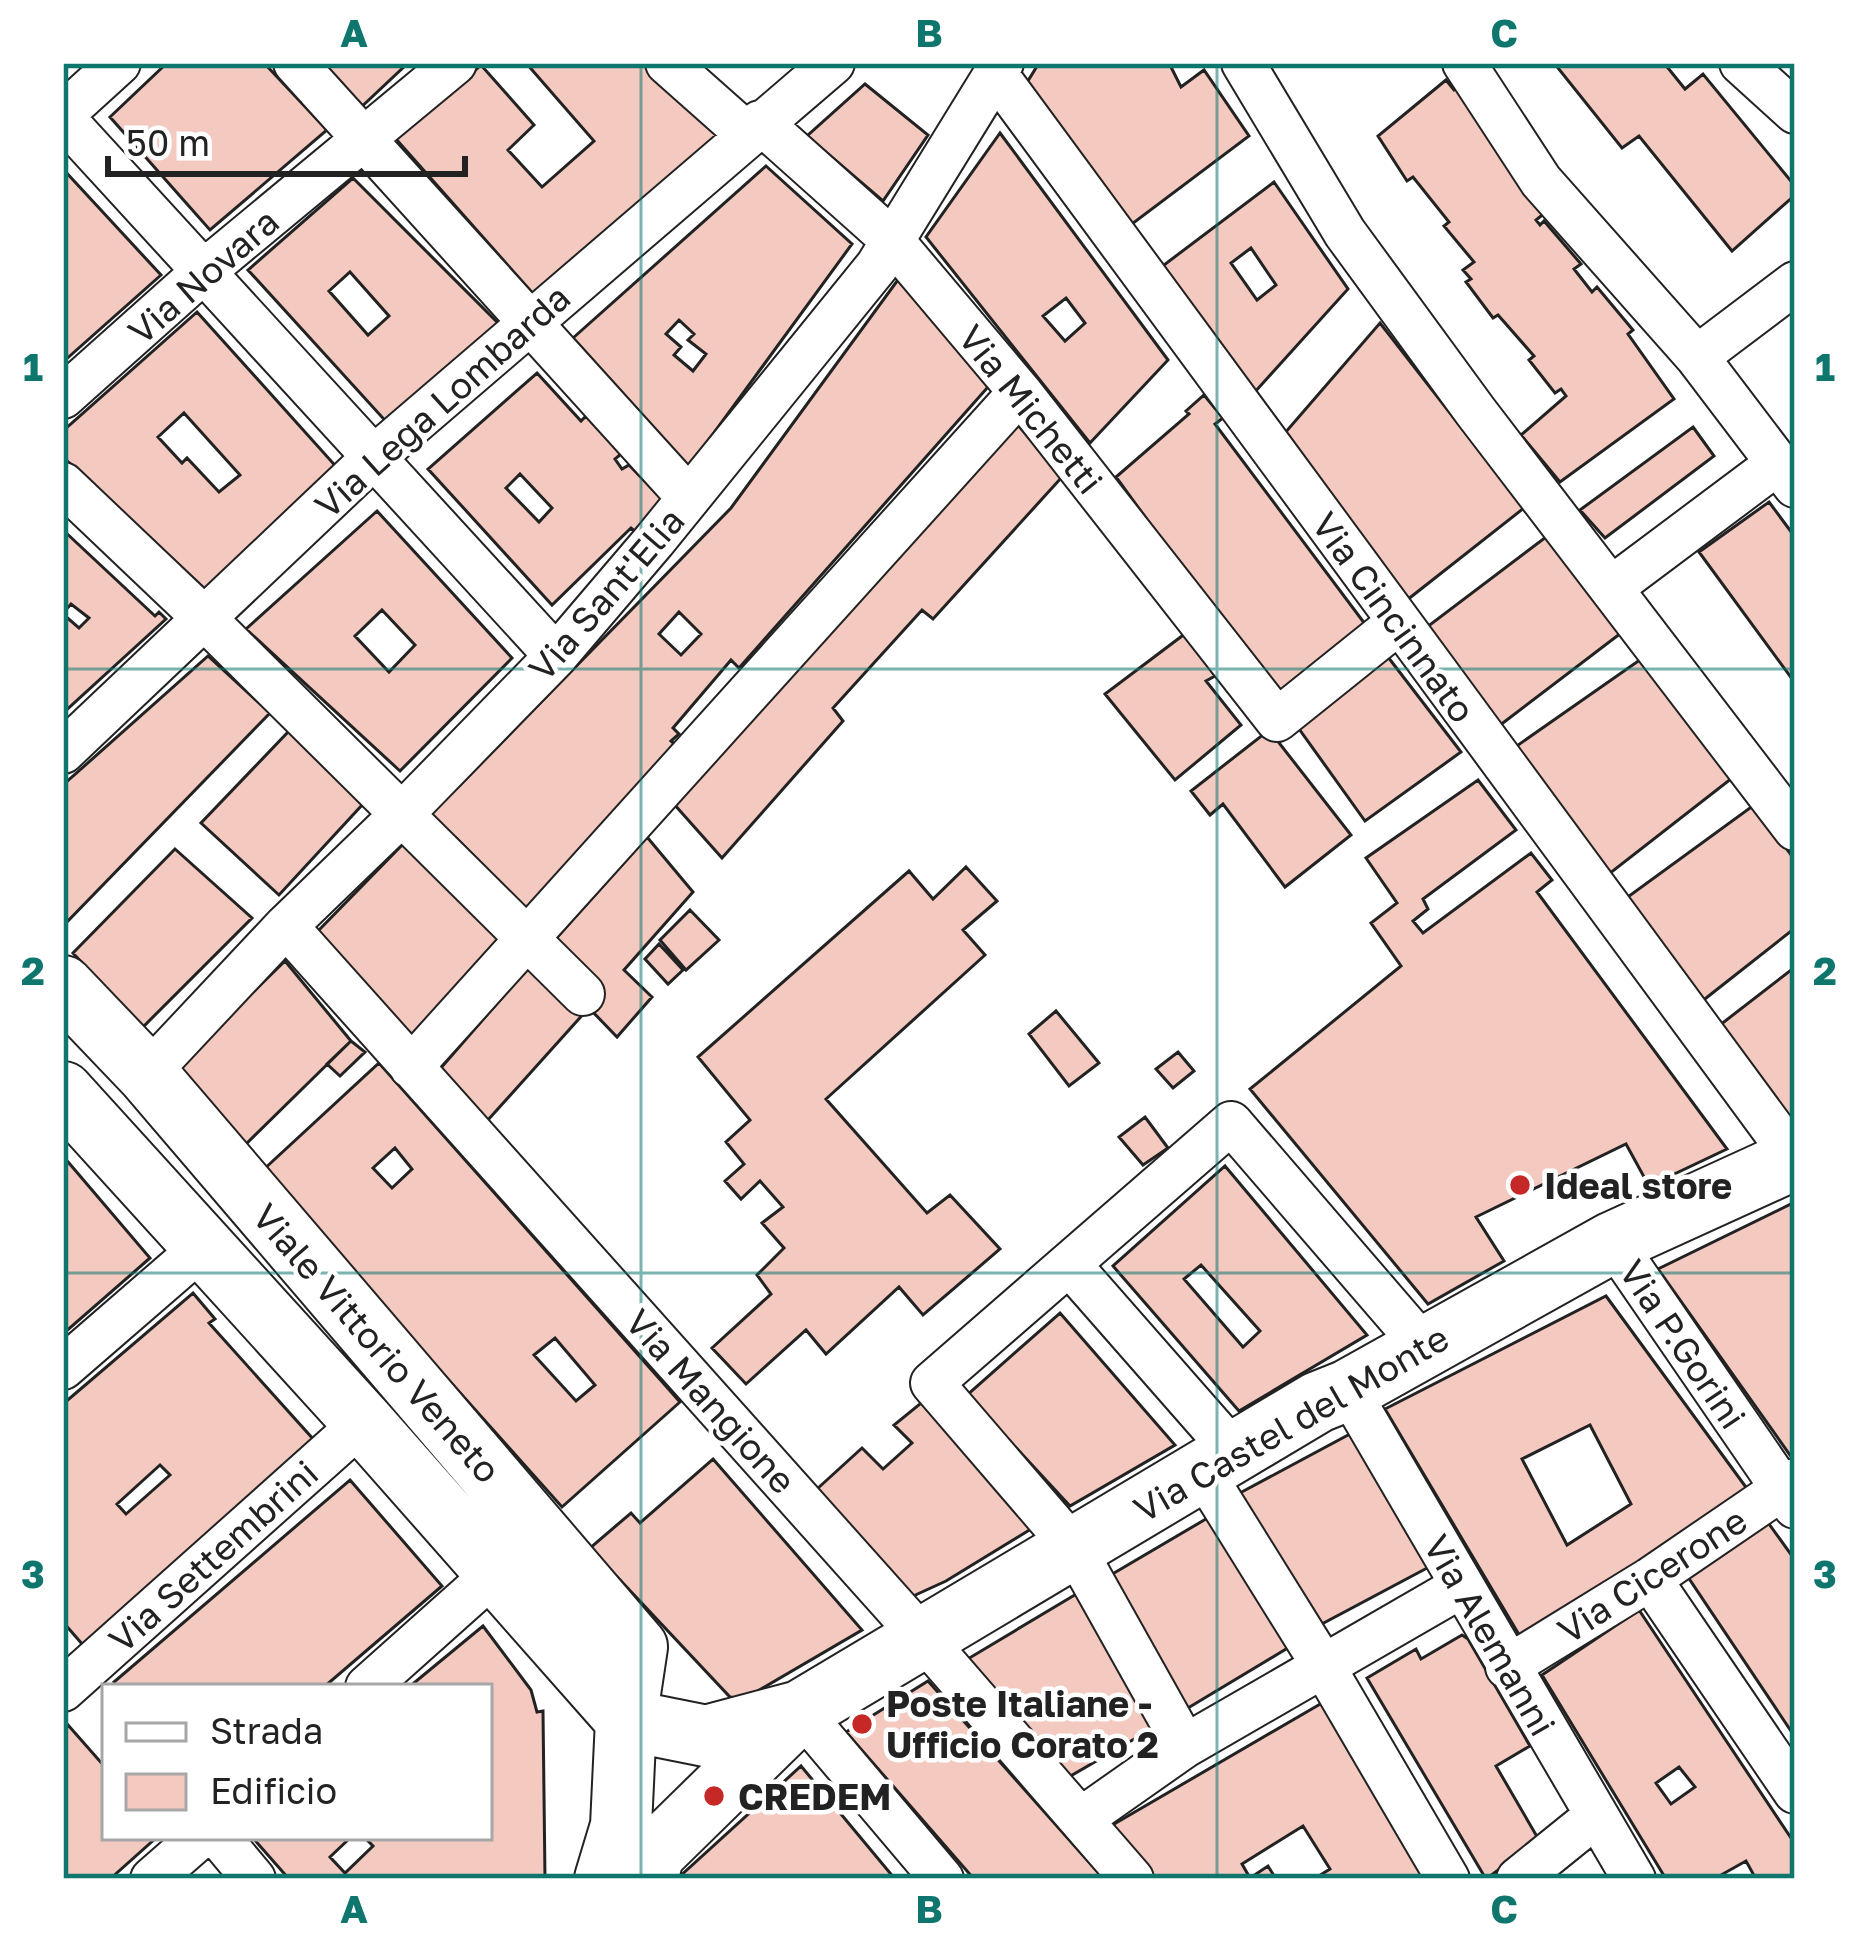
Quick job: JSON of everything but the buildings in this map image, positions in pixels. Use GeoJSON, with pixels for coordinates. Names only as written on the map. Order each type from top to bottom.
{"type":"FeatureCollection","features":[{"type":"Feature","properties":{"kind":"main road","name":"Viale Vittorio Veneto"},"geometry":{"type":"LineString","coordinates":[[63,986],[137,1063],[637,1647],[626,1720],[632,1863]]}},
{"type":"Feature","properties":{"kind":"main road","name":"Viale Vittorio Veneto"},"geometry":{"type":"LineString","coordinates":[[64,1094],[205,1245],[626,1720]]}},
{"type":"Feature","properties":{"kind":"main road","name":"Via Castel del Monte"},"geometry":{"type":"LineString","coordinates":[[632,1863],[800,1711],[1318,1402],[1348,1390],[1613,1242],[1795,1159]]}},
{"type":"Feature","properties":{"kind":"main road","name":"Via Castel del Monte"},"geometry":{"type":"LineString","coordinates":[[626,1720],[706,1736],[800,1711]]}},
{"type":"Feature","properties":{"kind":"street"},"geometry":{"type":"LineString","coordinates":[[119,63],[63,116],[556,656]]}},
{"type":"Feature","properties":{"kind":"street"},"geometry":{"type":"LineString","coordinates":[[295,63],[689,498]]}},
{"type":"Feature","properties":{"kind":"street","name":"Via Novara"},"geometry":{"type":"LineString","coordinates":[[63,398],[203,272],[455,63]]}},
{"type":"Feature","properties":{"kind":"street","name":"Via Michetti"},"geometry":{"type":"LineString","coordinates":[[667,63],[891,239],[1020,392],[1276,720],[1398,623]]}},
{"type":"Feature","properties":{"kind":"street","name":"Via Lega Lombarda"},"geometry":{"type":"LineString","coordinates":[[63,752],[374,457],[833,63]]}},
{"type":"Feature","properties":{"kind":"street"},"geometry":{"type":"LineString","coordinates":[[1243,63],[1345,233],[1795,829]]}},
{"type":"Feature","properties":{"kind":"street"},"geometry":{"type":"LineString","coordinates":[[1464,63],[1541,181],[1697,357],[1786,474],[1611,588]]}},
{"type":"Feature","properties":{"kind":"street"},"geometry":{"type":"LineString","coordinates":[[1741,63],[1795,112]]}},
{"type":"Feature","properties":{"kind":"street","name":"Via Sant'Elia"},"geometry":{"type":"LineString","coordinates":[[64,1094],[137,1063],[402,814],[556,656],[877,266],[999,69]]}},
{"type":"Feature","properties":{"kind":"street","name":"Via Cincinnato"},"geometry":{"type":"LineString","coordinates":[[999,69],[1398,623],[1795,1159]]}},
{"type":"Feature","properties":{"kind":"street"},"geometry":{"type":"LineString","coordinates":[[1697,357],[1795,284]]}},
{"type":"Feature","properties":{"kind":"street"},"geometry":{"type":"LineString","coordinates":[[411,1067],[1020,392]]}},
{"type":"Feature","properties":{"kind":"street"},"geometry":{"type":"LineString","coordinates":[[63,484],[583,994]]}},
{"type":"Feature","properties":{"kind":"street","name":"Via Mangione"},"geometry":{"type":"LineString","coordinates":[[286,926],[923,1638],[1132,1879]]}},
{"type":"Feature","properties":{"kind":"street"},"geometry":{"type":"LineString","coordinates":[[1185,1746],[1074,1548],[932,1383],[1232,1123],[1425,1348]]}},
{"type":"Feature","properties":{"kind":"street","name":"Via P.Gorini"},"geometry":{"type":"LineString","coordinates":[[1613,1242],[1791,1492]]}},
{"type":"Feature","properties":{"kind":"street"},"geometry":{"type":"LineString","coordinates":[[63,1368],[205,1245]]}},
{"type":"Feature","properties":{"kind":"street"},"geometry":{"type":"LineString","coordinates":[[1069,1264],[1218,1462],[1324,1667],[1448,1879]]}},
{"type":"Feature","properties":{"kind":"street","name":"Via Alemanni"},"geometry":{"type":"LineString","coordinates":[[1348,1390],[1634,1879]]}},
{"type":"Feature","properties":{"kind":"street","name":"Via Settembrini"},"geometry":{"type":"LineString","coordinates":[[78,1681],[363,1422]]}},
{"type":"Feature","properties":{"kind":"street","name":"Via Cicerone"},"geometry":{"type":"LineString","coordinates":[[1507,1667],[1791,1492]]}},
{"type":"Feature","properties":{"kind":"street"},"geometry":{"type":"LineString","coordinates":[[370,1684],[496,1571]]}},
{"type":"Feature","properties":{"kind":"street"},"geometry":{"type":"LineString","coordinates":[[1650,1579],[1795,1792]]}},
{"type":"Feature","properties":{"kind":"street"},"geometry":{"type":"LineString","coordinates":[[1081,1820],[1185,1746],[1462,1586]]}},
{"type":"Feature","properties":{"kind":"street"},"geometry":{"type":"LineString","coordinates":[[800,1711],[942,1879]]}},
{"type":"Feature","properties":{"kind":"street"},"geometry":{"type":"LineString","coordinates":[[1518,1879],[1596,1816]]}},
{"type":"Feature","properties":{"kind":"street"},"geometry":{"type":"LineString","coordinates":[[152,1879],[197,1840]]}},
{"type":"Feature","properties":{"kind":"street"},"geometry":{"type":"LineString","coordinates":[[222,1840],[254,1879]]}},
{"type":"Feature","properties":{"kind":"place","name":"Ideal store"},"geometry":{"type":"Point","coordinates":[1520,1185]}},
{"type":"Feature","properties":{"kind":"place","name":"Poste Italiane - Ufficio Corato 2"},"geometry":{"type":"Point","coordinates":[862,1724]}},
{"type":"Feature","properties":{"kind":"place","name":"CREDEM"},"geometry":{"type":"Point","coordinates":[714,1796]}}]}
